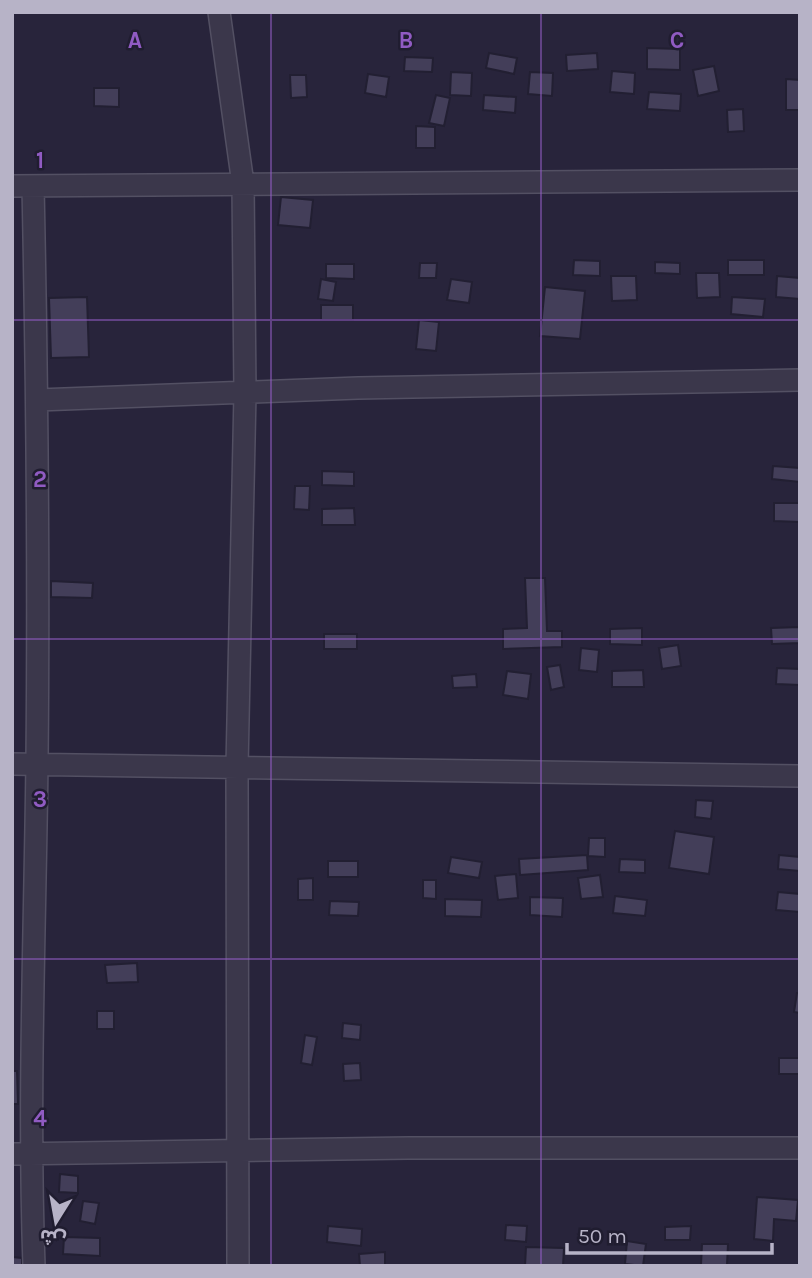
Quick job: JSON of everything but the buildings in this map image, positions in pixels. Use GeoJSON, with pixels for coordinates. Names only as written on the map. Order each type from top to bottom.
{"type":"FeatureCollection","features":[{"type":"Feature","properties":{"kind":"street"},"geometry":{"type":"LineString","coordinates":[[219,12],[243,184],[245,393],[237,767],[238,1266]]}},
{"type":"Feature","properties":{"kind":"street"},"geometry":{"type":"LineString","coordinates":[[34,1266],[21,1154],[37,762],[38,400],[23,186],[800,180]]}},
{"type":"Feature","properties":{"kind":"street"},"geometry":{"type":"LineString","coordinates":[[38,400],[800,380]]}},
{"type":"Feature","properties":{"kind":"street"},"geometry":{"type":"LineString","coordinates":[[12,764],[37,762],[800,776]]}},
{"type":"Feature","properties":{"kind":"street"},"geometry":{"type":"LineString","coordinates":[[21,1154],[238,1150],[800,1149]]}}]}
